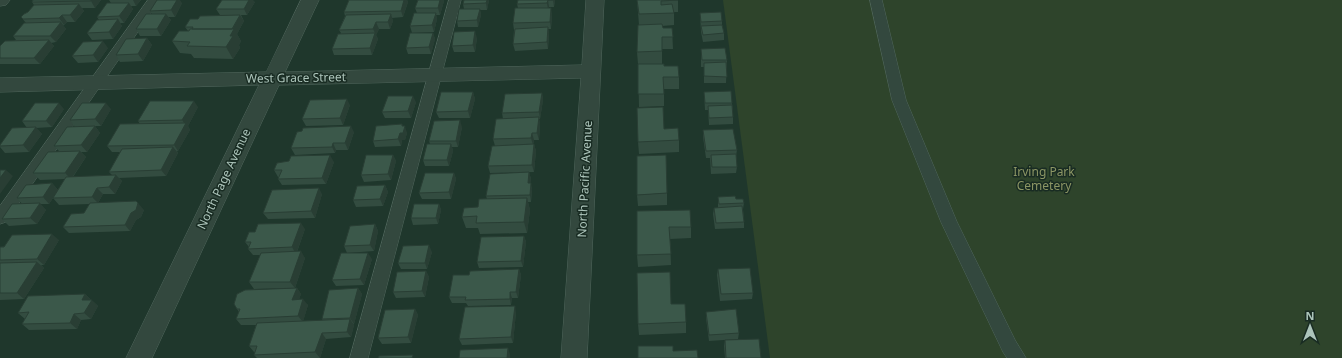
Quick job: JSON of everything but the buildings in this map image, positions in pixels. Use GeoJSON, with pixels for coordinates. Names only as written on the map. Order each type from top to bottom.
{"type":"FeatureCollection","features":[{"type":"Feature","properties":{"kind":"street","name":"North Page Avenue"},"geometry":{"type":"LineString","coordinates":[[139,358],[310,0]]}},
{"type":"Feature","properties":{"kind":"street","name":"North Pacific Avenue"},"geometry":{"type":"LineString","coordinates":[[574,358],[595,0]]}},
{"type":"Feature","properties":{"kind":"street","name":"West Grace Street"},"geometry":{"type":"LineString","coordinates":[[0,85],[591,71]]}},
{"type":"Feature","properties":{"kind":"lane"},"geometry":{"type":"LineString","coordinates":[[0,218],[154,0]]}},
{"type":"Feature","properties":{"kind":"lane"},"geometry":{"type":"LineString","coordinates":[[359,358],[455,0]]}},
{"type":"Feature","properties":{"kind":"lane"},"geometry":{"type":"LineString","coordinates":[[876,0],[899,100],[949,222],[1009,346],[1017,358]]}},
{"type":"Feature","properties":{"kind":"green space","name":"Irving Park Cemetery"},"geometry":{"type":"Polygon","coordinates":[[[723,0],[1342,0],[1342,358],[770,358],[723,0]]]}}]}
